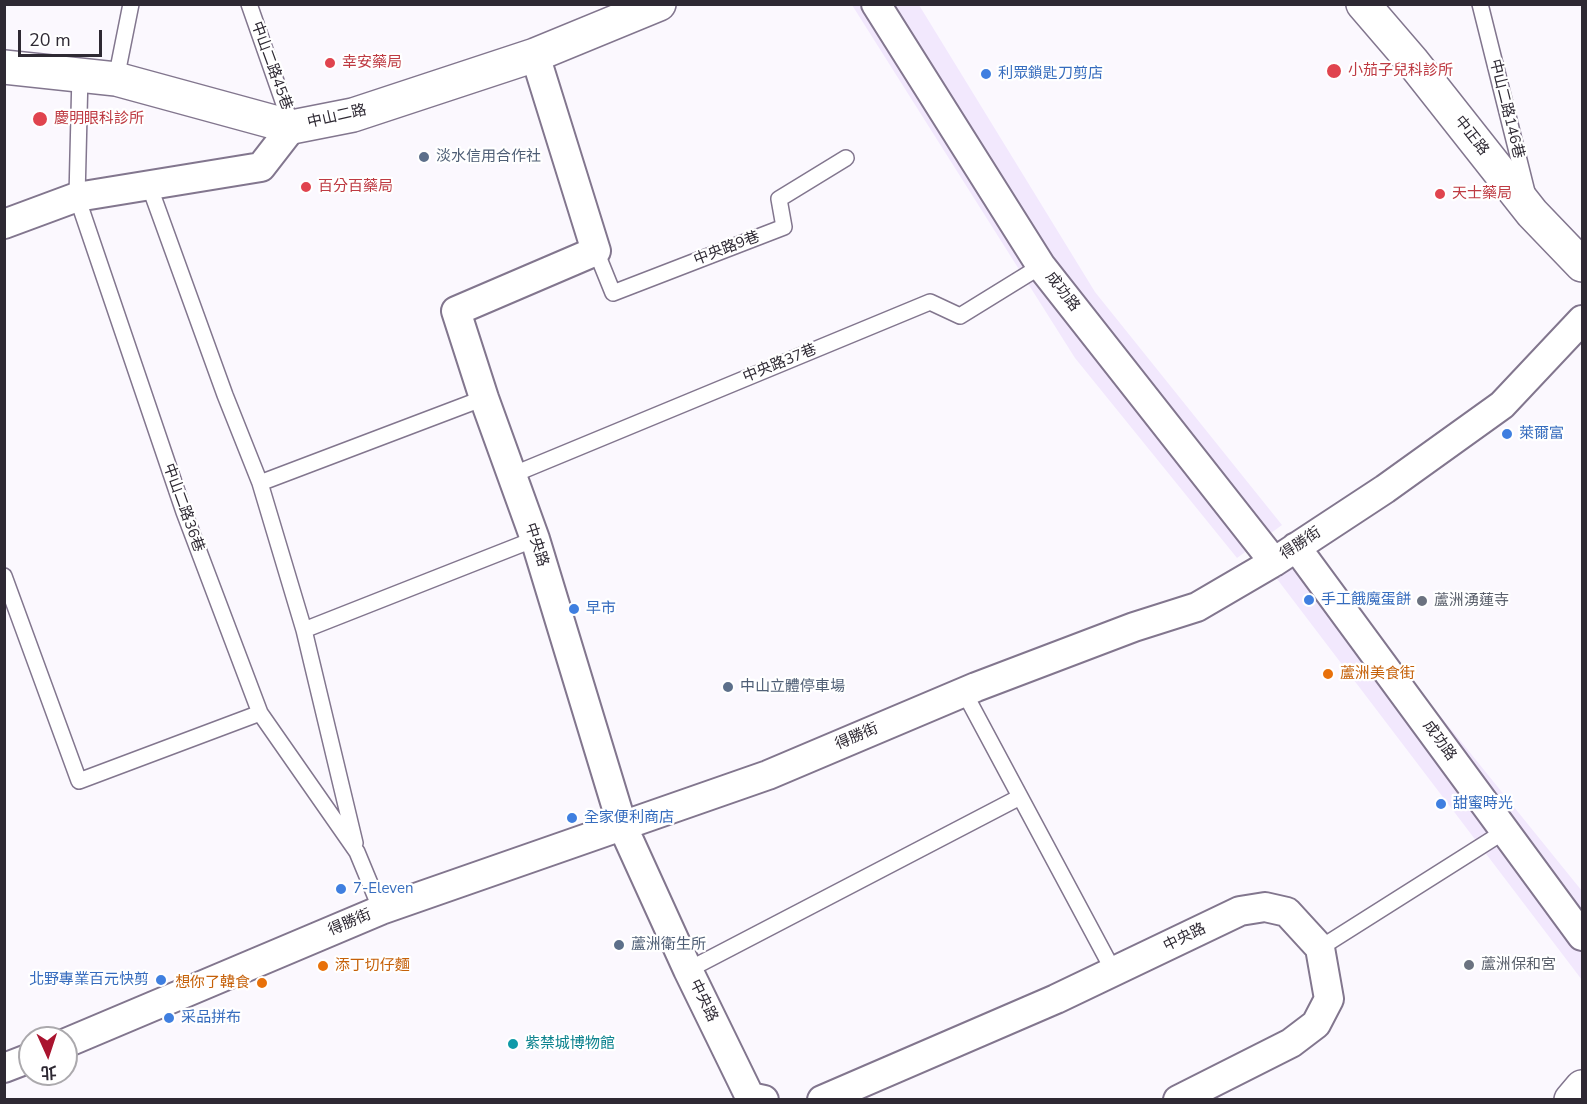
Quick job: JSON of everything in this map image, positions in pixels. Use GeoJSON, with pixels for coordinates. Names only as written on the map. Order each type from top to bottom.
{"type":"FeatureCollection","features":[{"type":"Feature","properties":{"kind":"street","name":"中山二路"},"geometry":{"type":"LineString","coordinates":[[4,67],[116,79],[292,127],[353,115],[535,55],[659,4]]}},
{"type":"Feature","properties":{"kind":"street","name":"成功路"},"geometry":{"type":"LineString","coordinates":[[876,4],[1041,266],[1285,554],[1505,831],[1582,936]]}},
{"type":"Feature","properties":{"kind":"street","name":"中正路"},"geometry":{"type":"LineString","coordinates":[[1363,4],[1412,61],[1532,213],[1582,265]]}},
{"type":"Feature","properties":{"kind":"street"},"geometry":{"type":"LineString","coordinates":[[535,55],[596,251]]}},
{"type":"Feature","properties":{"kind":"street"},"geometry":{"type":"LineString","coordinates":[[4,224],[77,197],[261,167],[292,127]]}},
{"type":"Feature","properties":{"kind":"street","name":"中央路"},"geometry":{"type":"LineString","coordinates":[[596,251],[456,311],[483,398],[535,538],[622,825],[688,970],[750,1096],[764,1100]]}},
{"type":"Feature","properties":{"kind":"street","name":"得勝街"},"geometry":{"type":"LineString","coordinates":[[78,1038],[381,910],[768,775],[964,692],[1134,627],[1197,608],[1385,489],[1502,405],[1582,320]]}},
{"type":"Feature","properties":{"kind":"street","name":"中央路"},"geometry":{"type":"LineString","coordinates":[[822,1100],[1114,972],[1240,911],[1265,907],[1287,912],[1320,948]]}},
{"type":"Feature","properties":{"kind":"street"},"geometry":{"type":"LineString","coordinates":[[1178,1100],[1291,1043],[1316,1024],[1329,999],[1320,948]]}},
{"type":"Feature","properties":{"kind":"street"},"geometry":{"type":"LineString","coordinates":[[1570,1100],[1582,1087]]}},
{"type":"Feature","properties":{"kind":"lane"},"geometry":{"type":"LineString","coordinates":[[116,79],[131,4]]}},
{"type":"Feature","properties":{"kind":"lane","name":"中山二路45巷"},"geometry":{"type":"LineString","coordinates":[[249,4],[292,127]]}},
{"type":"Feature","properties":{"kind":"lane","name":"中山二路146巷"},"geometry":{"type":"LineString","coordinates":[[1480,4],[1532,213]]}},
{"type":"Feature","properties":{"kind":"lane","name":"中山二路36巷"},"geometry":{"type":"LineString","coordinates":[[80,74],[77,197],[184,512],[260,713],[357,852],[381,910]]}},
{"type":"Feature","properties":{"kind":"lane","name":"中央路9巷"},"geometry":{"type":"LineString","coordinates":[[596,251],[613,293],[784,227],[779,200],[846,158]]}},
{"type":"Feature","properties":{"kind":"lane"},"geometry":{"type":"LineString","coordinates":[[149,185],[225,395],[260,483],[304,630],[357,852]]}},
{"type":"Feature","properties":{"kind":"lane","name":"中央路37巷"},"geometry":{"type":"LineString","coordinates":[[512,475],[930,302],[960,315],[1041,266]]}},
{"type":"Feature","properties":{"kind":"lane"},"geometry":{"type":"LineString","coordinates":[[260,483],[483,398]]}},
{"type":"Feature","properties":{"kind":"lane"},"geometry":{"type":"LineString","coordinates":[[304,630],[535,538]]}},
{"type":"Feature","properties":{"kind":"lane"},"geometry":{"type":"LineString","coordinates":[[4,576],[79,781],[260,713]]}},
{"type":"Feature","properties":{"kind":"lane"},"geometry":{"type":"LineString","coordinates":[[964,692],[1114,972]]}},
{"type":"Feature","properties":{"kind":"lane"},"geometry":{"type":"LineString","coordinates":[[688,970],[1020,797]]}},
{"type":"Feature","properties":{"kind":"lane"},"geometry":{"type":"LineString","coordinates":[[1320,948],[1505,831]]}},
{"type":"Feature","properties":{"kind":"shaded area"},"geometry":{"type":"Polygon","coordinates":[[[852,5],[919,5],[1095,292],[1282,525],[1237,558],[1075,358],[852,5]]]}},
{"type":"Feature","properties":{"kind":"shaded area"},"geometry":{"type":"Polygon","coordinates":[[[1305,549],[1582,891],[1582,980],[1274,575],[1305,549]]]}},
{"type":"Feature","properties":{"kind":"place","name":"幸安藥局"},"geometry":{"type":"Point","coordinates":[330,63]}},
{"type":"Feature","properties":{"kind":"place","name":"小茄子兒科診所"},"geometry":{"type":"Point","coordinates":[1334,71]}},
{"type":"Feature","properties":{"kind":"place","name":"利眾鎖匙刀剪店"},"geometry":{"type":"Point","coordinates":[986,74]}},
{"type":"Feature","properties":{"kind":"place","name":"慶明眼科診所"},"geometry":{"type":"Point","coordinates":[40,119]}},
{"type":"Feature","properties":{"kind":"place","name":"淡水信用合作社"},"geometry":{"type":"Point","coordinates":[424,157]}},
{"type":"Feature","properties":{"kind":"place","name":"百分百藥局"},"geometry":{"type":"Point","coordinates":[306,187]}},
{"type":"Feature","properties":{"kind":"place","name":"天士藥局"},"geometry":{"type":"Point","coordinates":[1440,194]}},
{"type":"Feature","properties":{"kind":"place","name":"萊爾富"},"geometry":{"type":"Point","coordinates":[1507,434]}},
{"type":"Feature","properties":{"kind":"place","name":"手工餓魔蛋餅"},"geometry":{"type":"Point","coordinates":[1309,600]}},
{"type":"Feature","properties":{"kind":"place","name":"蘆洲湧蓮寺"},"geometry":{"type":"Point","coordinates":[1422,601]}},
{"type":"Feature","properties":{"kind":"place","name":"早市"},"geometry":{"type":"Point","coordinates":[574,609]}},
{"type":"Feature","properties":{"kind":"place","name":"蘆洲美食街"},"geometry":{"type":"Point","coordinates":[1328,674]}},
{"type":"Feature","properties":{"kind":"place","name":"中山立體停車場"},"geometry":{"type":"Point","coordinates":[728,687]}},
{"type":"Feature","properties":{"kind":"place","name":"甜蜜時光"},"geometry":{"type":"Point","coordinates":[1441,804]}},
{"type":"Feature","properties":{"kind":"place","name":"全家便利商店"},"geometry":{"type":"Point","coordinates":[572,818]}},
{"type":"Feature","properties":{"kind":"place","name":"7-Eleven"},"geometry":{"type":"Point","coordinates":[341,889]}},
{"type":"Feature","properties":{"kind":"place","name":"蘆洲衛生所"},"geometry":{"type":"Point","coordinates":[619,945]}},
{"type":"Feature","properties":{"kind":"place","name":"蘆洲保和宮"},"geometry":{"type":"Point","coordinates":[1469,965]}},
{"type":"Feature","properties":{"kind":"place","name":"添丁切仔麵"},"geometry":{"type":"Point","coordinates":[323,966]}},
{"type":"Feature","properties":{"kind":"place","name":"北野專業百元快剪"},"geometry":{"type":"Point","coordinates":[161,980]}},
{"type":"Feature","properties":{"kind":"place","name":"想你了韓食"},"geometry":{"type":"Point","coordinates":[262,983]}},
{"type":"Feature","properties":{"kind":"place","name":"采品拼布"},"geometry":{"type":"Point","coordinates":[169,1018]}},
{"type":"Feature","properties":{"kind":"place","name":"紫禁城博物館"},"geometry":{"type":"Point","coordinates":[513,1044]}}]}
